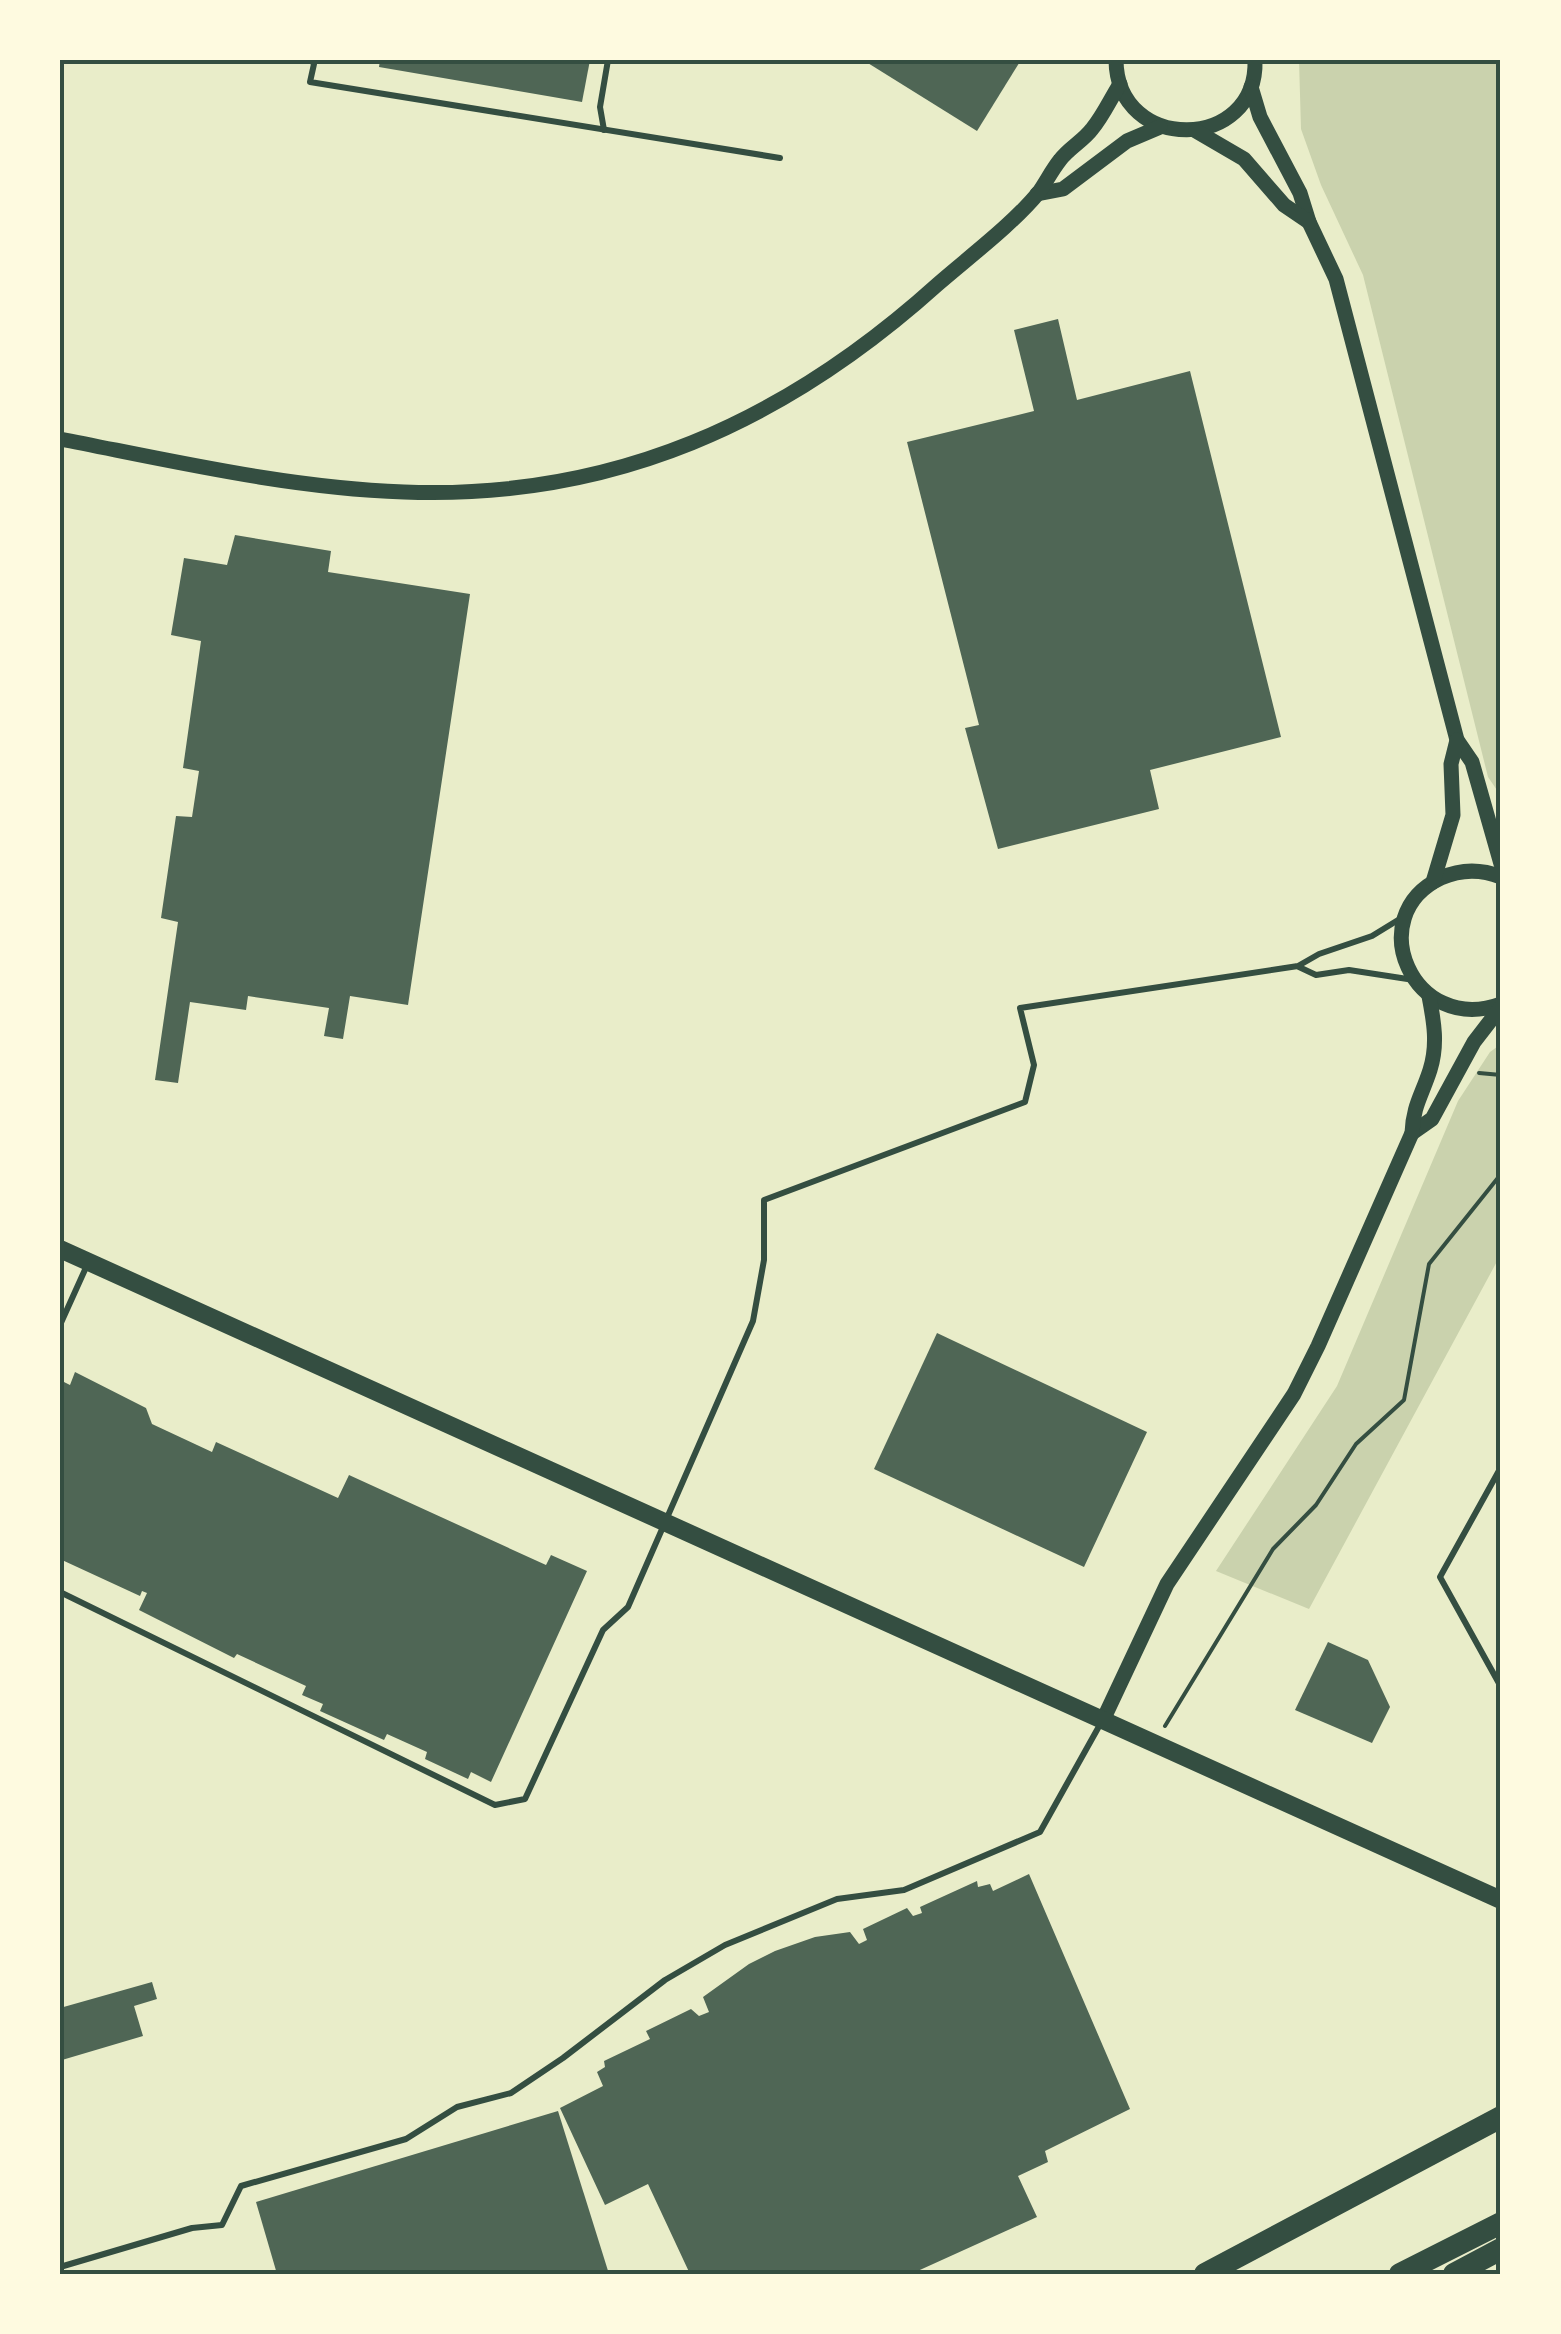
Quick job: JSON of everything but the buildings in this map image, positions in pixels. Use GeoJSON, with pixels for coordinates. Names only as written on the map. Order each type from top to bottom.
{"type":"FeatureCollection","features":[{"type":"Feature","properties":{"kind":"highway"},"geometry":{"type":"LineString","coordinates":[[1205,2274],[1501,2117]]}},
{"type":"Feature","properties":{"kind":"highway"},"geometry":{"type":"LineString","coordinates":[[1400,2274],[1501,2223]]}},
{"type":"Feature","properties":{"kind":"highway"},"geometry":{"type":"LineString","coordinates":[[1454,2274],[1501,2249]]}},
{"type":"Feature","properties":{"kind":"main road"},"geometry":{"type":"LineString","coordinates":[[60,1249],[1501,1900]]}},
{"type":"Feature","properties":{"kind":"street"},"geometry":{"type":"LineString","coordinates":[[1116,60],[1120,84],[1142,116],[1160,127],[1196,131],[1244,159],[1284,206],[1309,222]]}},
{"type":"Feature","properties":{"kind":"street"},"geometry":{"type":"LineString","coordinates":[[1255,60],[1251,88],[1260,117],[1300,193],[1336,279],[1456,740],[1472,762],[1501,864]]}},
{"type":"Feature","properties":{"kind":"street"},"geometry":{"type":"LineString","coordinates":[[60,439],[182,463],[377,491],[442,493],[500,490],[596,473],[653,457],[756,414],[830,372],[892,324],[1037,194],[1062,157],[1092,130],[1120,84]]}},
{"type":"Feature","properties":{"kind":"street"},"geometry":{"type":"LineString","coordinates":[[1196,131],[1229,116],[1251,88]]}},
{"type":"Feature","properties":{"kind":"street"},"geometry":{"type":"LineString","coordinates":[[1037,194],[1063,189],[1127,141],[1160,127]]}},
{"type":"Feature","properties":{"kind":"street"},"geometry":{"type":"LineString","coordinates":[[1433,882],[1453,814],[1451,764],[1456,740]]}},
{"type":"Feature","properties":{"kind":"street"},"geometry":{"type":"LineString","coordinates":[[1501,877],[1470,870],[1433,882],[1422,891],[1407,915],[1402,948],[1414,980],[1446,1006],[1466,1010],[1501,1006]]}},
{"type":"Feature","properties":{"kind":"street"},"geometry":{"type":"LineString","coordinates":[[1103,1720],[1166,1584],[1294,1394],[1318,1346],[1412,1134],[1413,1110],[1430,1068],[1436,1034],[1429,996]]}},
{"type":"Feature","properties":{"kind":"street"},"geometry":{"type":"LineString","coordinates":[[1412,1134],[1432,1119],[1474,1042],[1501,1006]]}},
{"type":"Feature","properties":{"kind":"lane"},"geometry":{"type":"LineString","coordinates":[[310,60],[314,64],[310,82],[780,158]]}},
{"type":"Feature","properties":{"kind":"lane"},"geometry":{"type":"LineString","coordinates":[[604,130],[600,107],[608,60]]}},
{"type":"Feature","properties":{"kind":"lane"},"geometry":{"type":"LineString","coordinates":[[60,1592],[495,1806],[526,1799],[603,1630],[628,1607],[753,1321],[764,1260],[764,1200],[1024,1102],[1034,1065],[1020,1008],[1298,966],[1318,954],[1372,936],[1407,915]]}},
{"type":"Feature","properties":{"kind":"lane"},"geometry":{"type":"LineString","coordinates":[[1298,966],[1316,974],[1349,970],[1414,980]]}},
{"type":"Feature","properties":{"kind":"lane"},"geometry":{"type":"LineString","coordinates":[[60,1326],[89,1262]]}},
{"type":"Feature","properties":{"kind":"lane"},"geometry":{"type":"LineString","coordinates":[[1501,1467],[1440,1577],[1501,1688]]}},
{"type":"Feature","properties":{"kind":"lane"},"geometry":{"type":"LineString","coordinates":[[60,2267],[192,2228],[222,2225],[241,2186],[406,2139],[458,2107],[511,2093],[665,1980],[725,1945],[837,1899],[904,1890],[1040,1832],[1103,1720]]}},
{"type":"Feature","properties":{"kind":"path"},"geometry":{"type":"LineString","coordinates":[[1479,1073],[1501,1075]]}},
{"type":"Feature","properties":{"kind":"path"},"geometry":{"type":"LineString","coordinates":[[1154,1743],[1273,1549],[1316,1505],[1356,1444],[1404,1400],[1429,1264],[1501,1174]]}},
{"type":"Feature","properties":{"kind":"green space"},"geometry":{"type":"Polygon","coordinates":[[[1299,60],[1501,60],[1501,796],[1488,777],[1363,275],[1321,185],[1301,129],[1299,60]]]}},
{"type":"Feature","properties":{"kind":"green space"},"geometry":{"type":"Polygon","coordinates":[[[1501,1044],[1501,1254],[1309,1609],[1216,1571],[1337,1386],[1458,1101],[1490,1052],[1501,1044]]]}}]}
